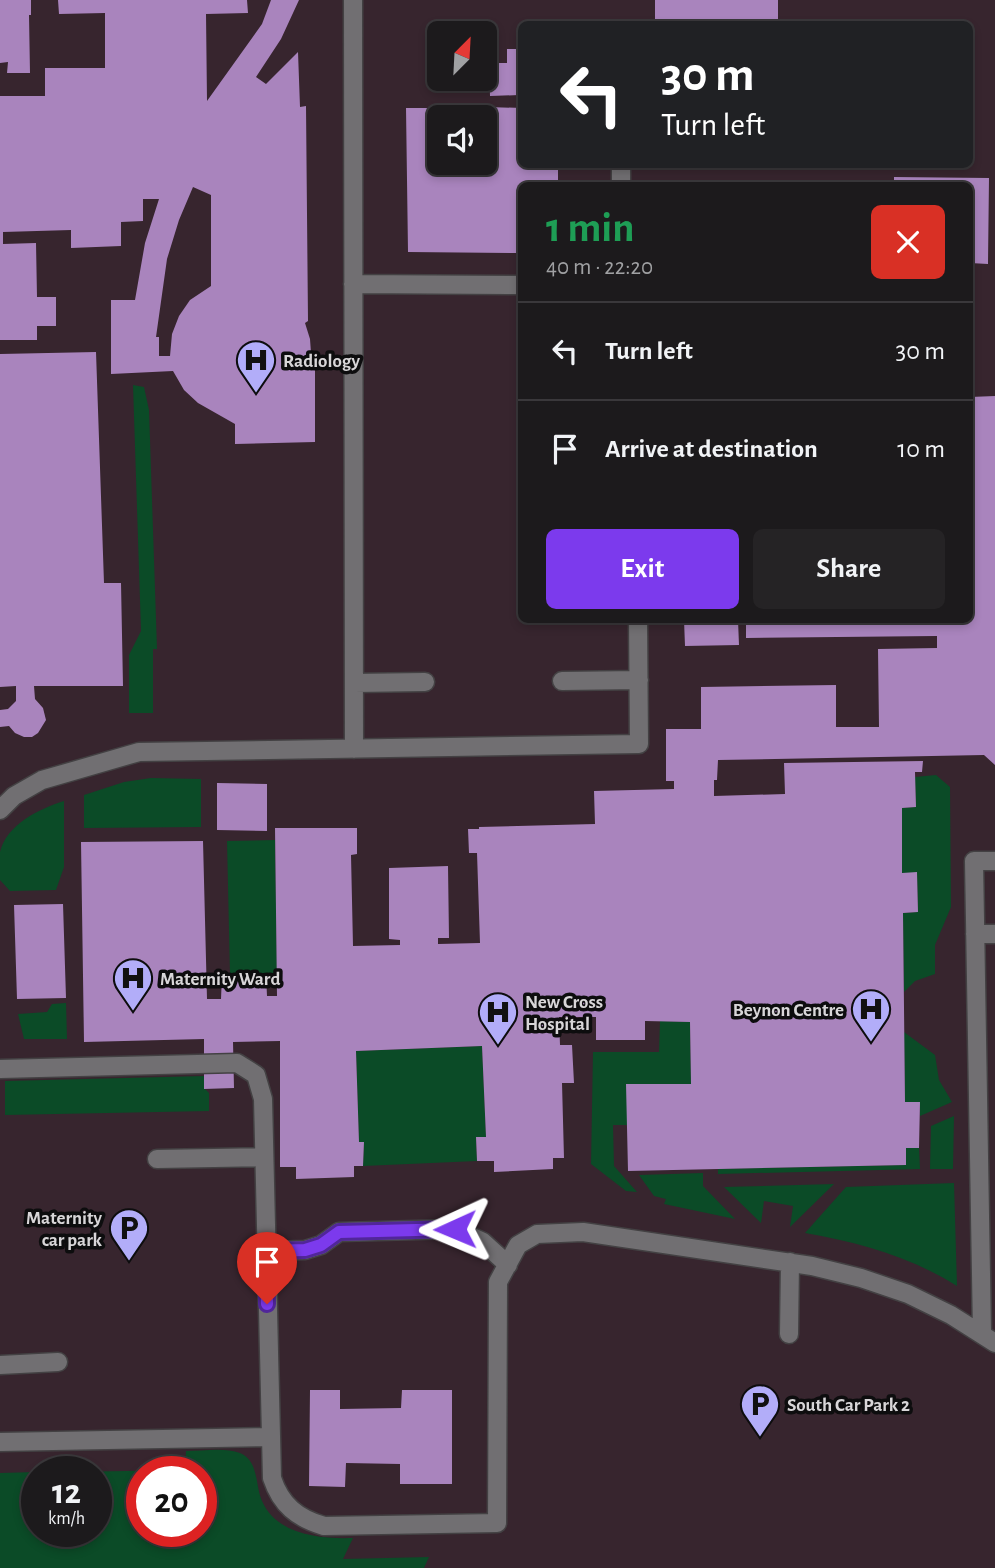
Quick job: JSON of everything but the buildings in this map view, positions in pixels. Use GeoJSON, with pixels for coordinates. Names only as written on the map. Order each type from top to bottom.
{"type":"FeatureCollection","features":[{"type":"Feature","properties":{"kind":"lane"},"geometry":{"type":"LineString","coordinates":[[353,0],[354,748]]}},
{"type":"Feature","properties":{"kind":"lane"},"geometry":{"type":"LineString","coordinates":[[353,284],[518,285]]}},
{"type":"Feature","properties":{"kind":"lane"},"geometry":{"type":"LineString","coordinates":[[0,810],[14,796],[42,780],[139,752],[639,744],[638,623]]}},
{"type":"Feature","properties":{"kind":"lane"},"geometry":{"type":"LineString","coordinates":[[562,681],[639,680]]}},
{"type":"Feature","properties":{"kind":"lane"},"geometry":{"type":"LineString","coordinates":[[354,683],[425,682]]}},
{"type":"Feature","properties":{"kind":"lane"},"geometry":{"type":"LineString","coordinates":[[988,1338],[988,1244],[974,861],[995,861]]}},
{"type":"Feature","properties":{"kind":"lane"},"geometry":{"type":"LineString","coordinates":[[975,934],[995,934]]}},
{"type":"Feature","properties":{"kind":"lane"},"geometry":{"type":"LineString","coordinates":[[0,1069],[237,1063],[256,1075],[263,1099],[272,1478],[277,1495],[306,1520],[324,1526],[497,1523],[498,1282],[518,1245],[537,1234],[583,1233],[790,1262],[861,1278],[897,1290],[951,1315],[988,1338]]}},
{"type":"Feature","properties":{"kind":"lane"},"geometry":{"type":"LineString","coordinates":[[157,1158],[264,1157]]}},
{"type":"Feature","properties":{"kind":"lane"},"geometry":{"type":"LineString","coordinates":[[266,1251],[305,1250],[321,1245],[339,1232],[455,1229],[483,1242],[508,1265]]}},
{"type":"Feature","properties":{"kind":"lane"},"geometry":{"type":"LineString","coordinates":[[789,1334],[790,1262]]}},
{"type":"Feature","properties":{"kind":"lane"},"geometry":{"type":"LineString","coordinates":[[0,1365],[58,1362]]}},
{"type":"Feature","properties":{"kind":"lane"},"geometry":{"type":"LineString","coordinates":[[0,1442],[270,1437]]}},
{"type":"Feature","properties":{"kind":"shaded area","name":"New Cross Hospital"},"geometry":{"type":"Polygon","coordinates":[[[0,0],[995,0],[995,1568],[0,1568],[0,0]]]}},
{"type":"Feature","properties":{"kind":"green space"},"geometry":{"type":"Polygon","coordinates":[[[133,385],[144,387],[149,410],[157,649],[153,649],[153,713],[129,713],[129,655],[141,631],[133,385]]]}},
{"type":"Feature","properties":{"kind":"green space"},"geometry":{"type":"Polygon","coordinates":[[[936,775],[950,787],[951,907],[935,945],[935,974],[915,981],[904,992],[903,913],[918,912],[917,873],[902,873],[902,808],[916,807],[915,777],[936,775]]]}},
{"type":"Feature","properties":{"kind":"green space"},"geometry":{"type":"Polygon","coordinates":[[[151,778],[201,779],[201,827],[84,828],[84,795],[124,782],[151,778]]]}},
{"type":"Feature","properties":{"kind":"green space"},"geometry":{"type":"Polygon","coordinates":[[[64,801],[64,867],[56,890],[10,891],[0,880],[0,852],[9,833],[25,819],[64,801]]]}},
{"type":"Feature","properties":{"kind":"green space"},"geometry":{"type":"Polygon","coordinates":[[[275,840],[277,973],[230,975],[227,841],[275,840]]]}},
{"type":"Feature","properties":{"kind":"green space"},"geometry":{"type":"Polygon","coordinates":[[[66,1003],[67,1039],[24,1039],[18,1014],[47,1012],[52,1004],[66,1003]]]}},
{"type":"Feature","properties":{"kind":"green space"},"geometry":{"type":"Polygon","coordinates":[[[660,1021],[690,1022],[691,1084],[627,1084],[627,1125],[613,1125],[614,1166],[637,1192],[626,1191],[591,1164],[593,1052],[659,1052],[660,1021]]]}},
{"type":"Feature","properties":{"kind":"green space"},"geometry":{"type":"Polygon","coordinates":[[[904,1032],[935,1055],[939,1080],[952,1102],[920,1116],[920,1102],[905,1102],[904,1032]]]}},
{"type":"Feature","properties":{"kind":"green space"},"geometry":{"type":"Polygon","coordinates":[[[482,1046],[486,1137],[476,1138],[477,1161],[363,1166],[364,1142],[359,1142],[356,1051],[482,1046]]]}},
{"type":"Feature","properties":{"kind":"green space"},"geometry":{"type":"Polygon","coordinates":[[[205,1076],[209,1111],[5,1115],[5,1081],[205,1076]]]}},
{"type":"Feature","properties":{"kind":"green space"},"geometry":{"type":"Polygon","coordinates":[[[954,1116],[953,1169],[930,1169],[931,1126],[954,1116]]]}},
{"type":"Feature","properties":{"kind":"green space"},"geometry":{"type":"Polygon","coordinates":[[[906,1148],[919,1148],[920,1169],[718,1174],[718,1169],[905,1165],[906,1148]]]}},
{"type":"Feature","properties":{"kind":"green space"},"geometry":{"type":"Polygon","coordinates":[[[703,1173],[703,1186],[735,1219],[664,1204],[666,1199],[654,1196],[639,1175],[703,1173]]]}},
{"type":"Feature","properties":{"kind":"green space"},"geometry":{"type":"Polygon","coordinates":[[[954,1183],[957,1286],[884,1252],[805,1233],[846,1187],[954,1183]]]}},
{"type":"Feature","properties":{"kind":"green space"},"geometry":{"type":"Polygon","coordinates":[[[834,1184],[790,1227],[793,1206],[764,1201],[761,1223],[724,1187],[834,1184]]]}},
{"type":"Feature","properties":{"kind":"green space"},"geometry":{"type":"Polygon","coordinates":[[[221,1450],[234,1451],[246,1457],[256,1474],[262,1501],[278,1521],[301,1533],[314,1536],[353,1538],[343,1559],[429,1557],[424,1568],[0,1568],[0,1473],[21,1472],[21,1547],[112,1547],[112,1471],[126,1471],[126,1547],[217,1547],[217,1456],[186,1456],[186,1451],[221,1450]]]}},
{"type":"Feature","properties":{"kind":"place","name":"Radiology"},"geometry":{"type":"Point","coordinates":[256,394]}},
{"type":"Feature","properties":{"kind":"place","name":"Maternity Ward"},"geometry":{"type":"Point","coordinates":[133,1012]}},
{"type":"Feature","properties":{"kind":"place","name":"Beynon Centre"},"geometry":{"type":"Point","coordinates":[871,1043]}},
{"type":"Feature","properties":{"kind":"place","name":"New Cross Hospital"},"geometry":{"type":"Point","coordinates":[498,1046]}},
{"type":"Feature","properties":{"kind":"place","name":"Maternity car park"},"geometry":{"type":"Point","coordinates":[129,1262]}},
{"type":"Feature","properties":{"kind":"place","name":"South Car Park 2"},"geometry":{"type":"Point","coordinates":[760,1438]}},
{"type":"Feature","properties":{"kind":"route"},"geometry":{"type":"LineString","coordinates":[[267,1304],[266,1251],[305,1250],[321,1245],[339,1232],[455,1229]]}}]}
